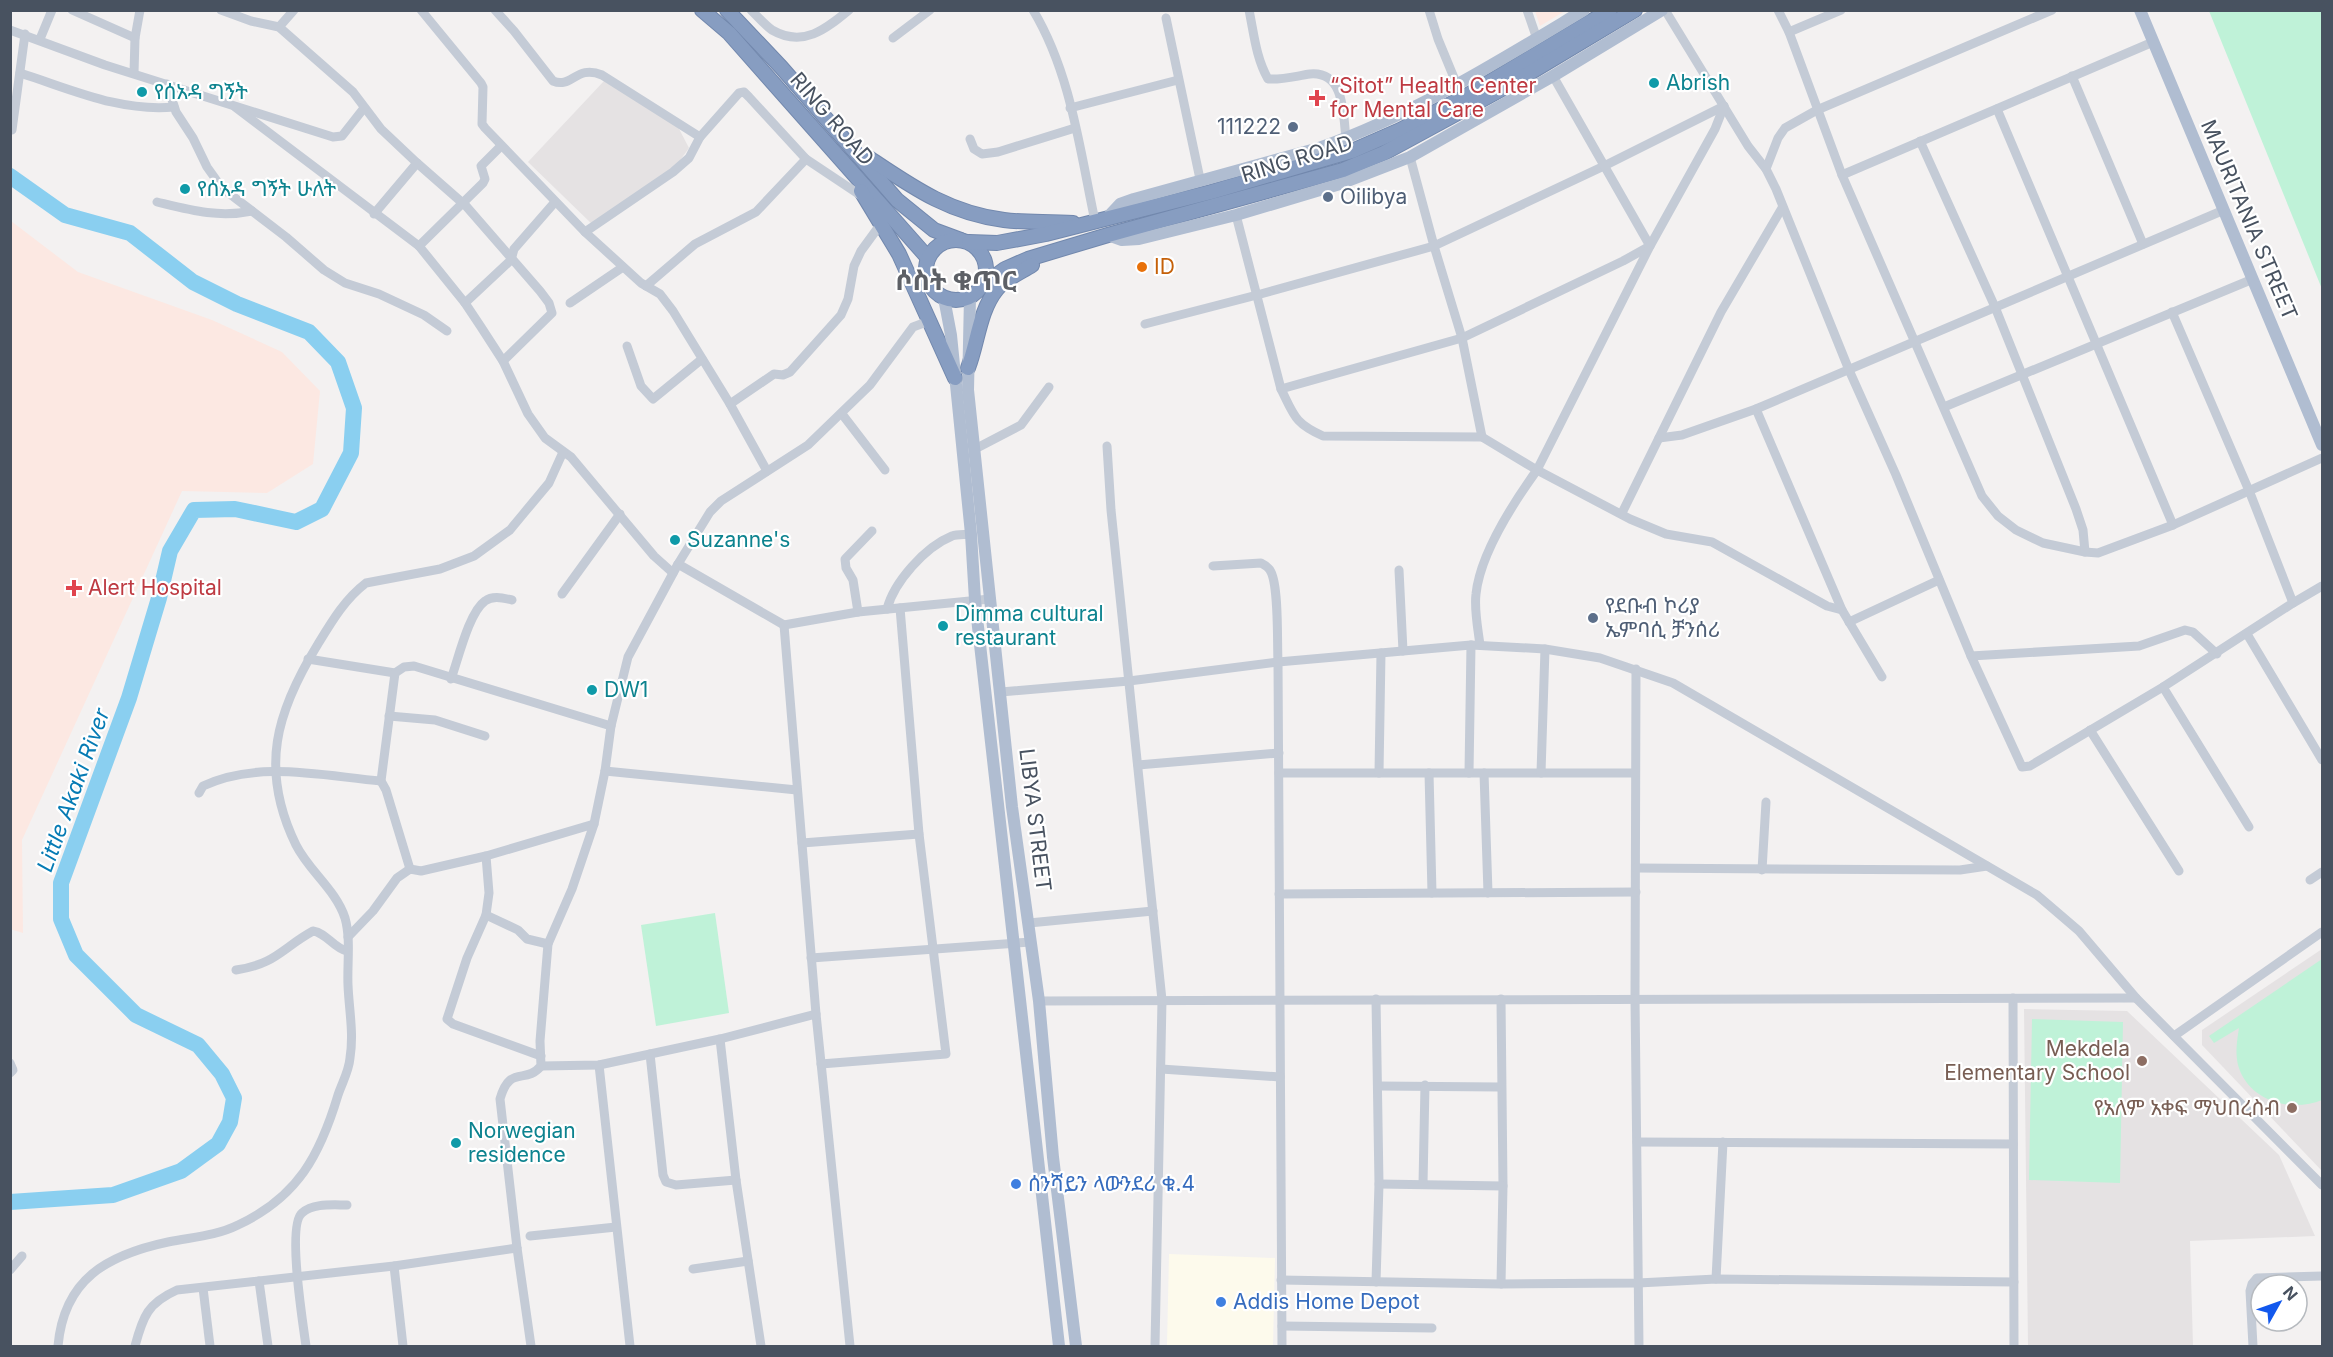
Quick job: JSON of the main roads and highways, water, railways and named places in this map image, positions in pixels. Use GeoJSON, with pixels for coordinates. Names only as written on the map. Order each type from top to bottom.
{"type":"FeatureCollection","features":[{"type":"Feature","properties":{"kind":"highway","name":"RING ROAD"},"geometry":{"type":"LineString","coordinates":[[702,10],[729,33],[928,258]]}},
{"type":"Feature","properties":{"kind":"highway","name":"RING ROAD"},"geometry":{"type":"LineString","coordinates":[[727,10],[897,200],[934,230],[965,241],[997,243],[1234,186],[1352,152],[1466,96],[1611,10]]}},
{"type":"Feature","properties":{"kind":"highway","name":"RING ROAD"},"geometry":{"type":"LineString","coordinates":[[983,285],[1005,269],[1059,250],[1343,170],[1384,153],[1513,83],[1635,10]]}},
{"type":"Feature","properties":{"kind":"highway"},"geometry":{"type":"LineString","coordinates":[[849,145],[922,194],[948,206],[982,217],[1004,220],[1096,221]]}},
{"type":"Feature","properties":{"kind":"highway"},"geometry":{"type":"LineString","coordinates":[[849,171],[899,254],[955,378]]}},
{"type":"Feature","properties":{"kind":"highway"},"geometry":{"type":"LineString","coordinates":[[945,241],[965,241],[982,253],[986,278],[983,285],[970,297],[962,300],[944,298],[936,293],[926,276],[928,258],[932,251],[945,241]]}},
{"type":"Feature","properties":{"kind":"highway"},"geometry":{"type":"LineString","coordinates":[[968,368],[981,320],[997,288],[1059,250]]}},
{"type":"Feature","properties":{"kind":"main road"},"geometry":{"type":"LineString","coordinates":[[1096,221],[1120,204],[1200,179],[1264,164],[1346,139],[1457,85],[1584,10]]}},
{"type":"Feature","properties":{"kind":"main road"},"geometry":{"type":"LineString","coordinates":[[1108,235],[1122,240],[1139,239],[1236,215],[1330,187],[1410,157],[1553,76],[1663,10]]}},
{"type":"Feature","properties":{"kind":"main road","name":"MAURITANIA STREET"},"geometry":{"type":"LineString","coordinates":[[2140,10],[2322,445]]}},
{"type":"Feature","properties":{"kind":"main road","name":"LIBYA STREET"},"geometry":{"type":"LineString","coordinates":[[970,297],[968,390],[1012,807],[1039,1001],[1053,1157],[1076,1346]]}},
{"type":"Feature","properties":{"kind":"main road","name":"LIBYA STREET"},"geometry":{"type":"LineString","coordinates":[[944,298],[951,334],[971,534],[975,600],[1057,1343]]}},
{"type":"Feature","properties":{"kind":"waterway","name":"Little Akaki River"},"geometry":{"type":"LineString","coordinates":[[10,176],[65,215],[130,233],[193,282],[237,304],[309,332],[338,362],[354,408],[351,453],[322,509],[296,522],[235,509],[194,510],[170,551],[159,598],[129,698],[61,883],[61,919],[76,955],[136,1015],[198,1045],[222,1074],[234,1098],[230,1122],[218,1144],[181,1171],[113,1195],[10,1202]]}},
{"type":"Feature","properties":{"kind":"place","name":"Abrish"},"geometry":{"type":"Point","coordinates":[1654,83]}},
{"type":"Feature","properties":{"kind":"place","name":"የሰአዳ ግኝት"},"geometry":{"type":"Point","coordinates":[142,92]}},
{"type":"Feature","properties":{"kind":"place","name":"“Sitot” Health Center for Mental Care"},"geometry":{"type":"Point","coordinates":[1317,98]}},
{"type":"Feature","properties":{"kind":"place","name":"111222"},"geometry":{"type":"Point","coordinates":[1293,127]}},
{"type":"Feature","properties":{"kind":"place","name":"የሰአዳ ግኝት ሁለት"},"geometry":{"type":"Point","coordinates":[185,189]}},
{"type":"Feature","properties":{"kind":"place","name":"Oilibya"},"geometry":{"type":"Point","coordinates":[1328,197]}},
{"type":"Feature","properties":{"kind":"place","name":"ID"},"geometry":{"type":"Point","coordinates":[1142,267]}},
{"type":"Feature","properties":{"kind":"place","name":"Suzanne's"},"geometry":{"type":"Point","coordinates":[675,540]}},
{"type":"Feature","properties":{"kind":"place","name":"Alert Hospital"},"geometry":{"type":"Point","coordinates":[74,588]}},
{"type":"Feature","properties":{"kind":"place","name":"የደቡብ ኮሪያ ኤምባሲ ቻንሰሪ"},"geometry":{"type":"Point","coordinates":[1593,618]}},
{"type":"Feature","properties":{"kind":"place","name":"Dimma cultural restaurant"},"geometry":{"type":"Point","coordinates":[943,626]}},
{"type":"Feature","properties":{"kind":"place","name":"DW1"},"geometry":{"type":"Point","coordinates":[592,690]}},
{"type":"Feature","properties":{"kind":"place","name":"Mekdela Elementary School"},"geometry":{"type":"Point","coordinates":[2142,1061]}},
{"type":"Feature","properties":{"kind":"place","name":"የአለም አቀፍ ማህበረስብ"},"geometry":{"type":"Point","coordinates":[2292,1108]}},
{"type":"Feature","properties":{"kind":"place","name":"Norwegian residence"},"geometry":{"type":"Point","coordinates":[456,1143]}},
{"type":"Feature","properties":{"kind":"place","name":"ሰንሻይን ላውንደሪ ቁ.4"},"geometry":{"type":"Point","coordinates":[1016,1184]}},
{"type":"Feature","properties":{"kind":"place","name":"Addis Home Depot"},"geometry":{"type":"Point","coordinates":[1221,1302]}},
{"type":"Feature","properties":{"kind":"district","name":"ሶስት ቁጥር"},"geometry":{"type":"Point","coordinates":[956,281]}}]}
